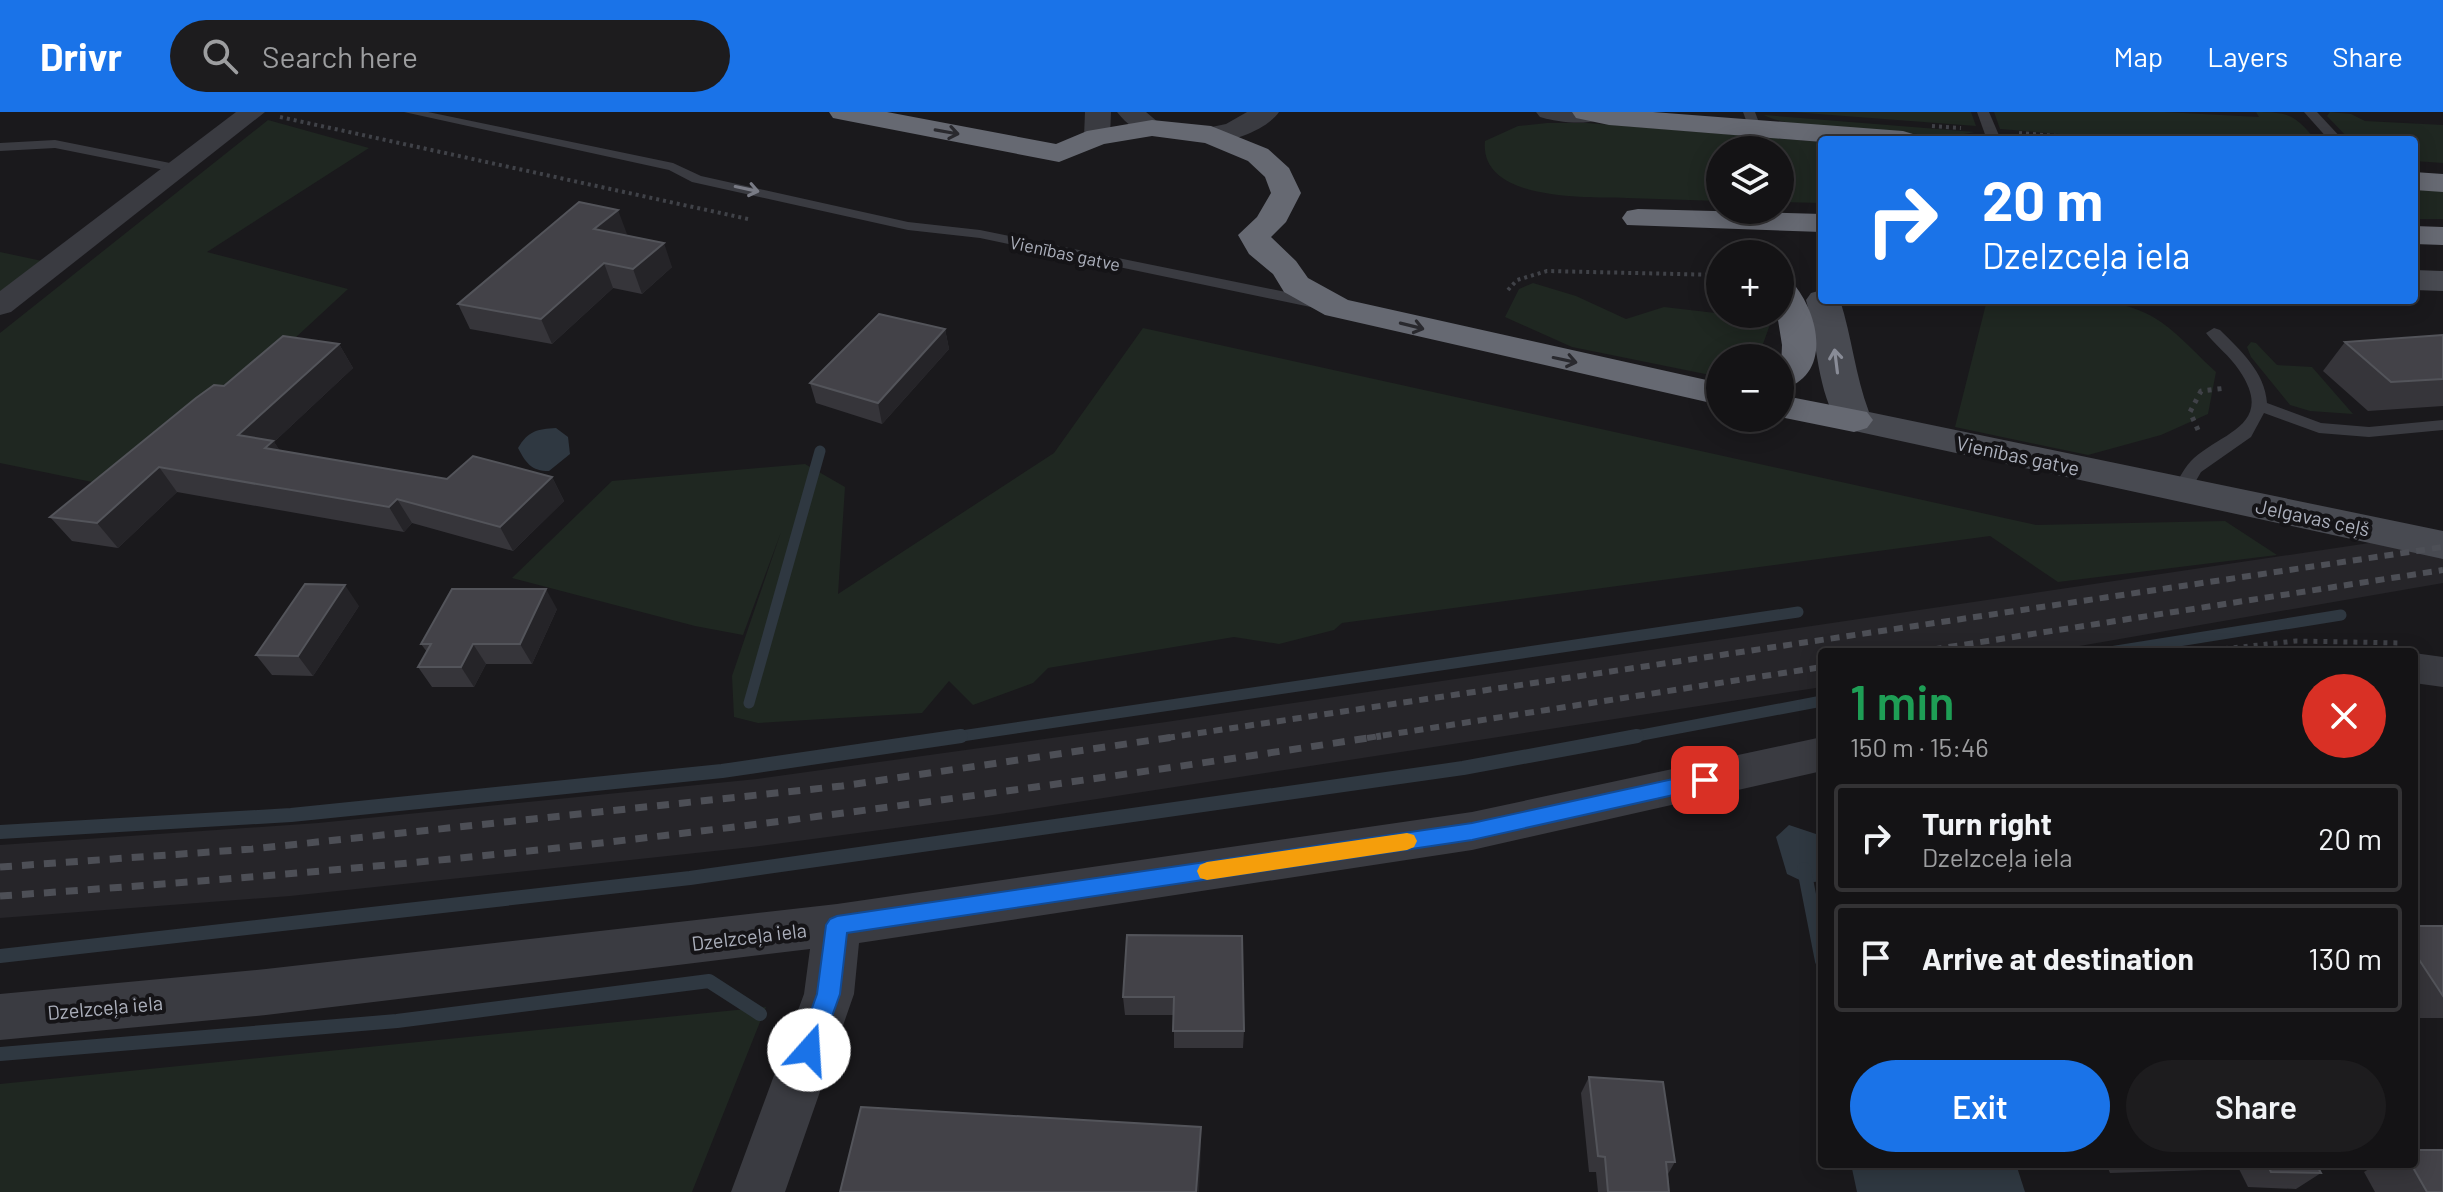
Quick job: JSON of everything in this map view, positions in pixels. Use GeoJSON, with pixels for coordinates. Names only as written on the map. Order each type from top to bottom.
{"type":"FeatureCollection","features":[{"type":"Feature","properties":{"kind":"highway"},"geometry":{"type":"LineString","coordinates":[[843,112],[1059,153],[1098,124],[1141,120],[1211,135],[1258,155],[1279,174],[1286,193],[1270,222],[1254,235],[1260,247],[1285,268],[1296,285],[1337,308]]}},
{"type":"Feature","properties":{"kind":"highway"},"geometry":{"type":"LineString","coordinates":[[1588,113],[1752,120],[1873,136]]}},
{"type":"Feature","properties":{"kind":"highway"},"geometry":{"type":"LineString","coordinates":[[2418,181],[2443,183]]}},
{"type":"Feature","properties":{"kind":"highway"},"geometry":{"type":"LineString","coordinates":[[1638,218],[1818,223]]}},
{"type":"Feature","properties":{"kind":"highway"},"geometry":{"type":"LineString","coordinates":[[2418,235],[2443,236]]}},
{"type":"Feature","properties":{"kind":"highway"},"geometry":{"type":"LineString","coordinates":[[1794,248],[1818,249]]}},
{"type":"Feature","properties":{"kind":"highway"},"geometry":{"type":"LineString","coordinates":[[2418,266],[2443,266]]}},
{"type":"Feature","properties":{"kind":"highway","name":"Vienības gatve"},"geometry":{"type":"LineString","coordinates":[[1337,308],[1706,391]]}},
{"type":"Feature","properties":{"kind":"highway"},"geometry":{"type":"LineString","coordinates":[[1794,322],[1800,357],[1794,368]]}},
{"type":"Feature","properties":{"kind":"highway","name":"Vienības gatve"},"geometry":{"type":"LineString","coordinates":[[1794,409],[1854,420]]}},
{"type":"Feature","properties":{"kind":"main road"},"geometry":{"type":"LineString","coordinates":[[2418,280],[2443,281]]}},
{"type":"Feature","properties":{"kind":"main road"},"geometry":{"type":"LineString","coordinates":[[1824,304],[1833,333],[1839,380],[1854,420]]}},
{"type":"Feature","properties":{"kind":"main road","name":"Vienības gatve"},"geometry":{"type":"LineString","coordinates":[[1854,420],[2183,489]]}},
{"type":"Feature","properties":{"kind":"main road","name":"Jelgavas ceļš"},"geometry":{"type":"LineString","coordinates":[[2183,489],[2443,545]]}},
{"type":"Feature","properties":{"kind":"street"},"geometry":{"type":"LineString","coordinates":[[1211,135],[1235,129],[1266,112]]}},
{"type":"Feature","properties":{"kind":"street"},"geometry":{"type":"LineString","coordinates":[[1258,155],[1280,112]]}},
{"type":"Feature","properties":{"kind":"street"},"geometry":{"type":"LineString","coordinates":[[1549,112],[1588,113]]}},
{"type":"Feature","properties":{"kind":"street"},"geometry":{"type":"LineString","coordinates":[[0,306],[180,169],[262,114]]}},
{"type":"Feature","properties":{"kind":"street"},"geometry":{"type":"LineString","coordinates":[[2418,658],[2443,672]]}},
{"type":"Feature","properties":{"kind":"street","name":"Dzelzceļa iela"},"geometry":{"type":"LineString","coordinates":[[0,1017],[266,992],[837,925],[1472,831],[1818,755]]}},
{"type":"Feature","properties":{"kind":"street"},"geometry":{"type":"LineString","coordinates":[[758,1192],[829,994],[837,925]]}},
{"type":"Feature","properties":{"kind":"lane","name":"Vienības gatve"},"geometry":{"type":"LineString","coordinates":[[410,112],[673,167],[697,179],[908,226],[980,234],[1337,308]]}},
{"type":"Feature","properties":{"kind":"lane"},"geometry":{"type":"LineString","coordinates":[[1983,112],[1992,136]]}},
{"type":"Feature","properties":{"kind":"lane"},"geometry":{"type":"LineString","coordinates":[[2310,112],[2332,136]]}},
{"type":"Feature","properties":{"kind":"lane"},"geometry":{"type":"LineString","coordinates":[[0,147],[55,144],[180,169]]}},
{"type":"Feature","properties":{"kind":"lane"},"geometry":{"type":"LineString","coordinates":[[2183,489],[2189,472],[2208,453],[2248,431],[2260,406],[2255,384],[2244,365],[2214,333]]}},
{"type":"Feature","properties":{"kind":"lane"},"geometry":{"type":"LineString","coordinates":[[2260,406],[2319,428],[2369,432],[2443,425]]}},
{"type":"Feature","properties":{"kind":"path"},"geometry":{"type":"LineString","coordinates":[[262,114],[748,219]]}},
{"type":"Feature","properties":{"kind":"path"},"geometry":{"type":"LineString","coordinates":[[1508,290],[1517,280],[1547,271],[1706,275]]}},
{"type":"Feature","properties":{"kind":"path"},"geometry":{"type":"LineString","coordinates":[[2208,453],[2190,412],[2201,391],[2255,384]]}},
{"type":"Feature","properties":{"kind":"path"},"geometry":{"type":"LineString","coordinates":[[2223,648],[2281,640],[2346,637],[2386,648]]}},
{"type":"Feature","properties":{"kind":"shaded area"},"geometry":{"type":"Polygon","coordinates":[[[1792,112],[1971,112],[1976,126],[1792,112]]]}},
{"type":"Feature","properties":{"kind":"shaded area"},"geometry":{"type":"Polygon","coordinates":[[[1994,112],[2164,112],[2259,117],[2256,112],[2284,114],[2296,120],[2312,136],[2085,136],[2000,129],[1994,112]]]}},
{"type":"Feature","properties":{"kind":"shaded area"},"geometry":{"type":"Polygon","coordinates":[[[2330,112],[2351,114],[2365,121],[2443,125],[2443,163],[2418,161],[2418,136],[2346,136],[2327,116],[2330,112]]]}},
{"type":"Feature","properties":{"kind":"shaded area"},"geometry":{"type":"Polygon","coordinates":[[[1764,115],[1975,132],[1953,136],[1854,130],[1799,124],[1764,115]]]}},
{"type":"Feature","properties":{"kind":"shaded area"},"geometry":{"type":"Polygon","coordinates":[[[268,120],[369,148],[207,252],[348,289],[131,490],[0,463],[0,333],[268,120]]]}},
{"type":"Feature","properties":{"kind":"shaded area"},"geometry":{"type":"Polygon","coordinates":[[[1547,123],[1587,123],[1748,136],[1706,136],[1706,201],[1563,196],[1539,192],[1517,186],[1499,176],[1488,161],[1485,141],[1518,126],[1547,123]]]}},
{"type":"Feature","properties":{"kind":"shaded area"},"geometry":{"type":"Polygon","coordinates":[[[1794,140],[1818,142],[1818,203],[1794,202],[1794,140]]]}},
{"type":"Feature","properties":{"kind":"shaded area"},"geometry":{"type":"Polygon","coordinates":[[[2418,188],[2443,190],[2443,219],[2418,219],[2418,188]]]}},
{"type":"Feature","properties":{"kind":"shaded area"},"geometry":{"type":"Polygon","coordinates":[[[0,252],[47,262],[0,297],[0,252]]]}},
{"type":"Feature","properties":{"kind":"shaded area"},"geometry":{"type":"Polygon","coordinates":[[[1533,283],[1576,296],[1626,319],[1664,307],[1706,312],[1706,328],[1769,328],[1763,344],[1706,344],[1706,374],[1572,347],[1505,317],[1519,289],[1533,283]]]}},
{"type":"Feature","properties":{"kind":"shaded area"},"geometry":{"type":"Polygon","coordinates":[[[1986,304],[2122,305],[2161,322],[2216,372],[2208,414],[2161,435],[2088,455],[1955,427],[1986,304]]]}},
{"type":"Feature","properties":{"kind":"shaded area"},"geometry":{"type":"Polygon","coordinates":[[[1143,328],[2036,525],[2225,521],[2277,555],[2058,582],[1990,536],[1342,623],[1334,630],[1279,644],[1234,637],[1048,668],[1033,683],[973,705],[949,681],[922,713],[758,723],[734,717],[732,676],[781,532],[743,635],[695,626],[512,578],[612,481],[805,464],[845,487],[838,594],[1054,453],[1143,328]]]}},
{"type":"Feature","properties":{"kind":"shaded area"},"geometry":{"type":"Polygon","coordinates":[[[2251,342],[2256,343],[2277,365],[2312,367],[2353,414],[2310,411],[2290,405],[2251,357],[2247,347],[2251,342]]]}},
{"type":"Feature","properties":{"kind":"shaded area"},"geometry":{"type":"Polygon","coordinates":[[[556,428],[568,437],[570,454],[549,471],[533,468],[518,448],[534,432],[556,428]]]}},
{"type":"Feature","properties":{"kind":"shaded area"},"geometry":{"type":"Polygon","coordinates":[[[2376,542],[2443,558],[2443,583],[2068,648],[1818,648],[1818,688],[993,815],[752,847],[290,896],[0,918],[0,845],[318,823],[757,779],[1166,722],[2376,542]]]}},
{"type":"Feature","properties":{"kind":"shaded area"},"geometry":{"type":"Polygon","coordinates":[[[1789,825],[1818,835],[1818,882],[1806,883],[1787,874],[1776,837],[1789,825]]]}},
{"type":"Feature","properties":{"kind":"shaded area"},"geometry":{"type":"Polygon","coordinates":[[[766,1007],[692,1192],[0,1192],[0,1084],[766,1007]]]}},
{"type":"Feature","properties":{"kind":"shaded area"},"geometry":{"type":"Polygon","coordinates":[[[1852,1168],[2017,1168],[2025,1192],[1857,1192],[1852,1168]]]}},
{"type":"Feature","properties":{"kind":"building"},"geometry":{"type":"Polygon","coordinates":[[[579,202],[618,210],[594,229],[664,243],[633,269],[604,263],[541,319],[458,304],[579,202]]]}},
{"type":"Feature","properties":{"kind":"building"},"geometry":{"type":"Polygon","coordinates":[[[879,314],[945,329],[878,403],[810,383],[879,314]]]}},
{"type":"Feature","properties":{"kind":"building"},"geometry":{"type":"Polygon","coordinates":[[[2443,335],[2443,379],[2391,382],[2345,342],[2443,335]]]}},
{"type":"Feature","properties":{"kind":"building"},"geometry":{"type":"Polygon","coordinates":[[[283,336],[339,344],[238,435],[273,441],[265,448],[447,479],[473,456],[552,477],[500,527],[397,499],[389,507],[159,467],[97,523],[50,517],[196,398],[214,385],[224,386],[283,336]]]}},
{"type":"Feature","properties":{"kind":"building"},"geometry":{"type":"Polygon","coordinates":[[[305,584],[345,585],[298,656],[256,655],[305,584]]]}},
{"type":"Feature","properties":{"kind":"building"},"geometry":{"type":"Polygon","coordinates":[[[452,589],[546,589],[520,644],[473,644],[461,667],[418,667],[431,644],[421,644],[452,589]]]}},
{"type":"Feature","properties":{"kind":"building"},"geometry":{"type":"Polygon","coordinates":[[[2418,926],[2443,926],[2443,996],[2418,958],[2418,926]]]}},
{"type":"Feature","properties":{"kind":"building"},"geometry":{"type":"Polygon","coordinates":[[[1127,935],[1242,936],[1244,1031],[1173,1031],[1174,997],[1123,997],[1127,935]]]}},
{"type":"Feature","properties":{"kind":"building"},"geometry":{"type":"Polygon","coordinates":[[[1589,1077],[1663,1082],[1675,1162],[1666,1162],[1669,1192],[1608,1192],[1605,1157],[1598,1156],[1589,1077]]]}},
{"type":"Feature","properties":{"kind":"building"},"geometry":{"type":"Polygon","coordinates":[[[861,1107],[1201,1127],[1196,1192],[840,1192],[861,1107]]]}},
{"type":"Feature","properties":{"kind":"building"},"geometry":{"type":"Polygon","coordinates":[[[2418,1150],[2443,1150],[2443,1192],[2427,1192],[2413,1168],[2418,1168],[2418,1150]]]}},
{"type":"Feature","properties":{"kind":"building"},"geometry":{"type":"Polygon","coordinates":[[[2269,1168],[2318,1168],[2321,1173],[2271,1172],[2269,1168]]]}},
{"type":"Feature","properties":{"kind":"waterway"},"geometry":{"type":"LineString","coordinates":[[749,703],[820,451]]}},
{"type":"Feature","properties":{"kind":"waterway"},"geometry":{"type":"LineString","coordinates":[[948,738],[1798,612]]}},
{"type":"Feature","properties":{"kind":"waterway"},"geometry":{"type":"LineString","coordinates":[[2135,648],[2341,615]]}},
{"type":"Feature","properties":{"kind":"waterway"},"geometry":{"type":"LineString","coordinates":[[1626,738],[1818,702]]}},
{"type":"Feature","properties":{"kind":"waterway"},"geometry":{"type":"LineString","coordinates":[[0,832],[291,815],[722,771],[961,736]]}},
{"type":"Feature","properties":{"kind":"waterway"},"geometry":{"type":"LineString","coordinates":[[0,956],[690,878],[1463,768],[1637,736]]}},
{"type":"Feature","properties":{"kind":"waterway"},"geometry":{"type":"LineString","coordinates":[[1804,869],[1818,941]]}},
{"type":"Feature","properties":{"kind":"waterway"},"geometry":{"type":"LineString","coordinates":[[0,1054],[397,1021],[709,981],[760,1014]]}},
{"type":"Feature","properties":{"kind":"railway"},"geometry":{"type":"LineString","coordinates":[[1166,738],[2443,547]]}},
{"type":"Feature","properties":{"kind":"railway"},"geometry":{"type":"LineString","coordinates":[[1943,648],[2443,570]]}},
{"type":"Feature","properties":{"kind":"railway"},"geometry":{"type":"LineString","coordinates":[[1367,738],[1818,668]]}},
{"type":"Feature","properties":{"kind":"railway"},"geometry":{"type":"LineString","coordinates":[[0,867],[252,849],[842,786],[1180,736]]}},
{"type":"Feature","properties":{"kind":"railway"},"geometry":{"type":"LineString","coordinates":[[0,896],[279,875],[557,848],[969,796],[1381,736]]}},
{"type":"Feature","properties":{"kind":"slow traffic"},"geometry":{"type":"LineString","coordinates":[[1207,871],[1407,841]]}},
{"type":"Feature","properties":{"kind":"route"},"geometry":{"type":"LineString","coordinates":[[809,1050],[829,994],[837,925],[1472,831],[1705,780]]}}]}
